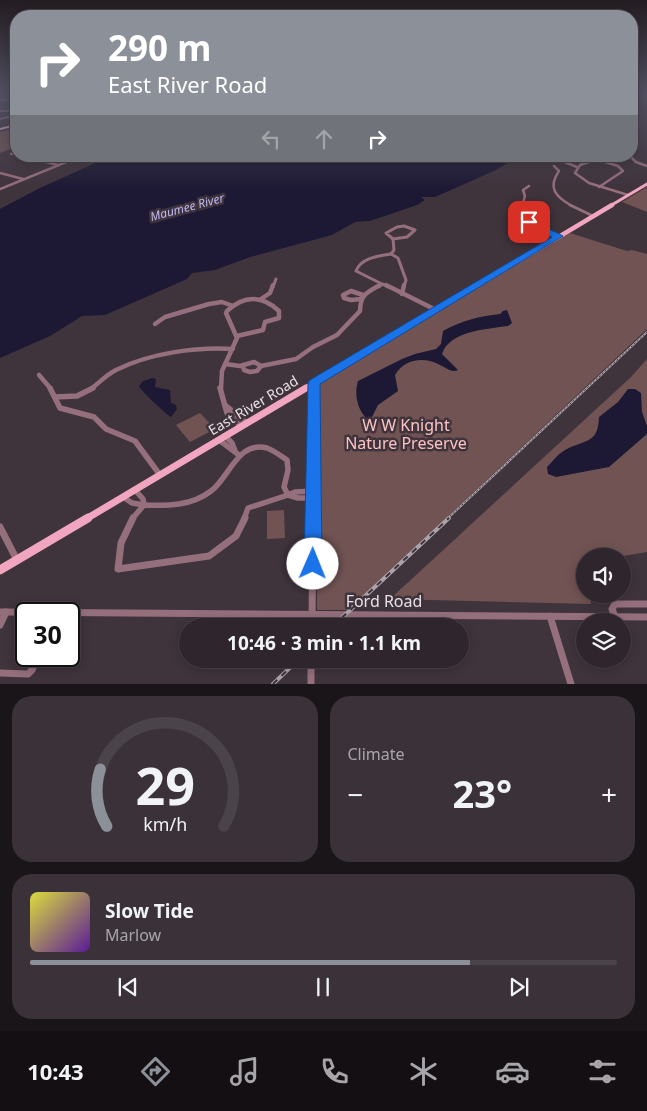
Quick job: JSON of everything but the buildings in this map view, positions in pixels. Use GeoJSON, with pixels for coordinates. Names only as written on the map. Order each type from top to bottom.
{"type":"FeatureCollection","features":[{"type":"Feature","properties":{"kind":"main road","name":"East River Road"},"geometry":{"type":"LineString","coordinates":[[0,570],[647,184]]}},
{"type":"Feature","properties":{"kind":"street"},"geometry":{"type":"LineString","coordinates":[[47,162],[59,165]]}},
{"type":"Feature","properties":{"kind":"street"},"geometry":{"type":"LineString","coordinates":[[0,189],[67,162]]}},
{"type":"Feature","properties":{"kind":"street"},"geometry":{"type":"LineString","coordinates":[[564,162],[577,167],[592,162]]}},
{"type":"Feature","properties":{"kind":"street"},"geometry":{"type":"LineString","coordinates":[[599,187],[623,171],[618,166],[605,162]]}},
{"type":"Feature","properties":{"kind":"street"},"geometry":{"type":"LineString","coordinates":[[554,166],[559,170],[553,184],[561,198],[574,209],[593,216]]}},
{"type":"Feature","properties":{"kind":"street"},"geometry":{"type":"LineString","coordinates":[[577,167],[574,172],[577,176],[599,187],[628,195]]}},
{"type":"Feature","properties":{"kind":"street"},"geometry":{"type":"LineString","coordinates":[[0,173],[25,179]]}},
{"type":"Feature","properties":{"kind":"street"},"geometry":{"type":"LineString","coordinates":[[528,186],[523,190],[525,196],[522,209],[524,216],[536,228],[559,236]]}},
{"type":"Feature","properties":{"kind":"street"},"geometry":{"type":"LineString","coordinates":[[391,254],[394,250],[393,239],[386,233],[397,226],[415,230],[407,237],[393,239]]}},
{"type":"Feature","properties":{"kind":"street"},"geometry":{"type":"LineString","coordinates":[[402,294],[406,280],[398,258],[391,254],[372,257],[356,268],[356,271],[402,294],[437,310]]}},
{"type":"Feature","properties":{"kind":"street"},"geometry":{"type":"LineString","coordinates":[[261,299],[270,293],[276,279]]}},
{"type":"Feature","properties":{"kind":"street"},"geometry":{"type":"LineString","coordinates":[[243,366],[244,370],[250,372],[257,371],[261,366],[291,361],[312,347],[337,335],[360,311],[362,297],[383,284]]}},
{"type":"Feature","properties":{"kind":"street"},"geometry":{"type":"LineString","coordinates":[[393,289],[404,287]]}},
{"type":"Feature","properties":{"kind":"street"},"geometry":{"type":"LineString","coordinates":[[237,336],[263,330],[265,322],[279,318],[280,313],[261,299],[252,297],[233,306],[227,312],[227,317],[237,336],[233,350],[222,371],[220,386],[228,414],[244,424]]}},
{"type":"Feature","properties":{"kind":"street"},"geometry":{"type":"LineString","coordinates":[[155,324],[165,317],[209,304],[222,302],[233,306]]}},
{"type":"Feature","properties":{"kind":"street"},"geometry":{"type":"LineString","coordinates":[[55,397],[66,398],[83,394],[110,374],[127,366],[184,352],[219,349],[233,350]]}},
{"type":"Feature","properties":{"kind":"street"},"geometry":{"type":"LineString","coordinates":[[225,364],[243,366],[253,361],[258,362],[261,366]]}},
{"type":"Feature","properties":{"kind":"street"},"geometry":{"type":"LineString","coordinates":[[39,375],[51,390],[57,404],[67,411],[94,417],[106,429],[135,441],[160,475]]}},
{"type":"Feature","properties":{"kind":"street"},"geometry":{"type":"LineString","coordinates":[[312,618],[314,383]]}},
{"type":"Feature","properties":{"kind":"street"},"geometry":{"type":"LineString","coordinates":[[57,404],[66,398]]}},
{"type":"Feature","properties":{"kind":"street"},"geometry":{"type":"LineString","coordinates":[[225,436],[232,443],[237,453]]}},
{"type":"Feature","properties":{"kind":"street"},"geometry":{"type":"LineString","coordinates":[[219,440],[227,448],[237,453],[266,448],[287,460],[289,470],[283,486],[284,492],[298,498],[314,495]]}},
{"type":"Feature","properties":{"kind":"street"},"geometry":{"type":"LineString","coordinates":[[123,496],[132,503],[177,505],[200,498],[211,492],[220,483],[237,453]]}},
{"type":"Feature","properties":{"kind":"street"},"geometry":{"type":"LineString","coordinates":[[135,490],[143,499],[144,504]]}},
{"type":"Feature","properties":{"kind":"street"},"geometry":{"type":"LineString","coordinates":[[144,504],[137,511],[122,537],[117,563],[118,569],[209,556],[236,536],[248,508],[288,495]]}},
{"type":"Feature","properties":{"kind":"street"},"geometry":{"type":"LineString","coordinates":[[0,527],[17,560]]}},
{"type":"Feature","properties":{"kind":"street"},"geometry":{"type":"LineString","coordinates":[[614,613],[612,609],[615,604],[647,604]]}},
{"type":"Feature","properties":{"kind":"street"},"geometry":{"type":"LineString","coordinates":[[0,625],[3,612]]}},
{"type":"Feature","properties":{"kind":"street","name":"Ford Road"},"geometry":{"type":"LineString","coordinates":[[80,613],[576,616]]}},
{"type":"Feature","properties":{"kind":"street"},"geometry":{"type":"LineString","coordinates":[[550,616],[571,684]]}},
{"type":"Feature","properties":{"kind":"street","name":"Ford Road"},"geometry":{"type":"LineString","coordinates":[[631,617],[647,617]]}},
{"type":"Feature","properties":{"kind":"street"},"geometry":{"type":"LineString","coordinates":[[0,673],[28,674],[33,667]]}},
{"type":"Feature","properties":{"kind":"street"},"geometry":{"type":"LineString","coordinates":[[311,684],[312,668]]}},
{"type":"Feature","properties":{"kind":"green space"},"geometry":{"type":"Polygon","coordinates":[[[10,130],[10,149],[0,153],[0,132],[10,130]]]}},
{"type":"Feature","properties":{"kind":"green space"},"geometry":{"type":"Polygon","coordinates":[[[647,187],[647,212],[622,202],[647,187]]]}},
{"type":"Feature","properties":{"kind":"green space","name":"W W Knight Nature Preserve"},"geometry":{"type":"Polygon","coordinates":[[[570,233],[627,251],[632,250],[647,254],[647,329],[349,610],[317,610],[318,384],[570,233]]]}},
{"type":"Feature","properties":{"kind":"green space"},"geometry":{"type":"Polygon","coordinates":[[[647,359],[647,552],[631,555],[631,548],[576,548],[576,603],[591,604],[390,599],[631,377],[647,359]]]}},
{"type":"Feature","properties":{"kind":"green space"},"geometry":{"type":"Polygon","coordinates":[[[200,413],[215,429],[190,442],[176,425],[200,413]]]}},
{"type":"Feature","properties":{"kind":"green space"},"geometry":{"type":"Polygon","coordinates":[[[284,510],[285,538],[267,539],[267,511],[284,510]]]}},
{"type":"Feature","properties":{"kind":"water","name":"Maumee River"},"geometry":{"type":"Polygon","coordinates":[[[98,162],[509,162],[496,170],[435,197],[421,197],[425,200],[417,205],[370,221],[355,222],[332,235],[250,257],[215,270],[192,273],[187,279],[105,315],[82,316],[50,336],[0,358],[0,209],[42,187],[98,162]]]}},
{"type":"Feature","properties":{"kind":"water"},"geometry":{"type":"Polygon","coordinates":[[[507,310],[512,323],[508,326],[470,332],[452,340],[446,346],[442,354],[458,370],[451,371],[434,362],[421,360],[409,362],[395,375],[398,391],[378,405],[372,417],[367,419],[361,411],[356,391],[358,381],[402,359],[436,349],[441,344],[443,331],[456,324],[500,314],[507,310]]]}},
{"type":"Feature","properties":{"kind":"water"},"geometry":{"type":"Polygon","coordinates":[[[152,378],[156,379],[155,387],[170,390],[171,403],[176,405],[177,409],[171,417],[154,403],[139,386],[143,381],[152,378]]]}},
{"type":"Feature","properties":{"kind":"water"},"geometry":{"type":"Polygon","coordinates":[[[628,389],[635,389],[641,393],[642,412],[647,426],[647,434],[609,467],[556,477],[548,474],[547,467],[560,454],[593,436],[598,426],[599,417],[618,402],[628,389]]]}},
{"type":"Feature","properties":{"kind":"railway"},"geometry":{"type":"LineString","coordinates":[[447,519],[647,332]]}},
{"type":"Feature","properties":{"kind":"railway"},"geometry":{"type":"LineString","coordinates":[[342,618],[449,518]]}},
{"type":"Feature","properties":{"kind":"railway"},"geometry":{"type":"LineString","coordinates":[[273,684],[290,668]]}},
{"type":"Feature","properties":{"kind":"route"},"geometry":{"type":"LineString","coordinates":[[313,564],[314,383],[559,236],[536,228],[529,222]]}}]}
